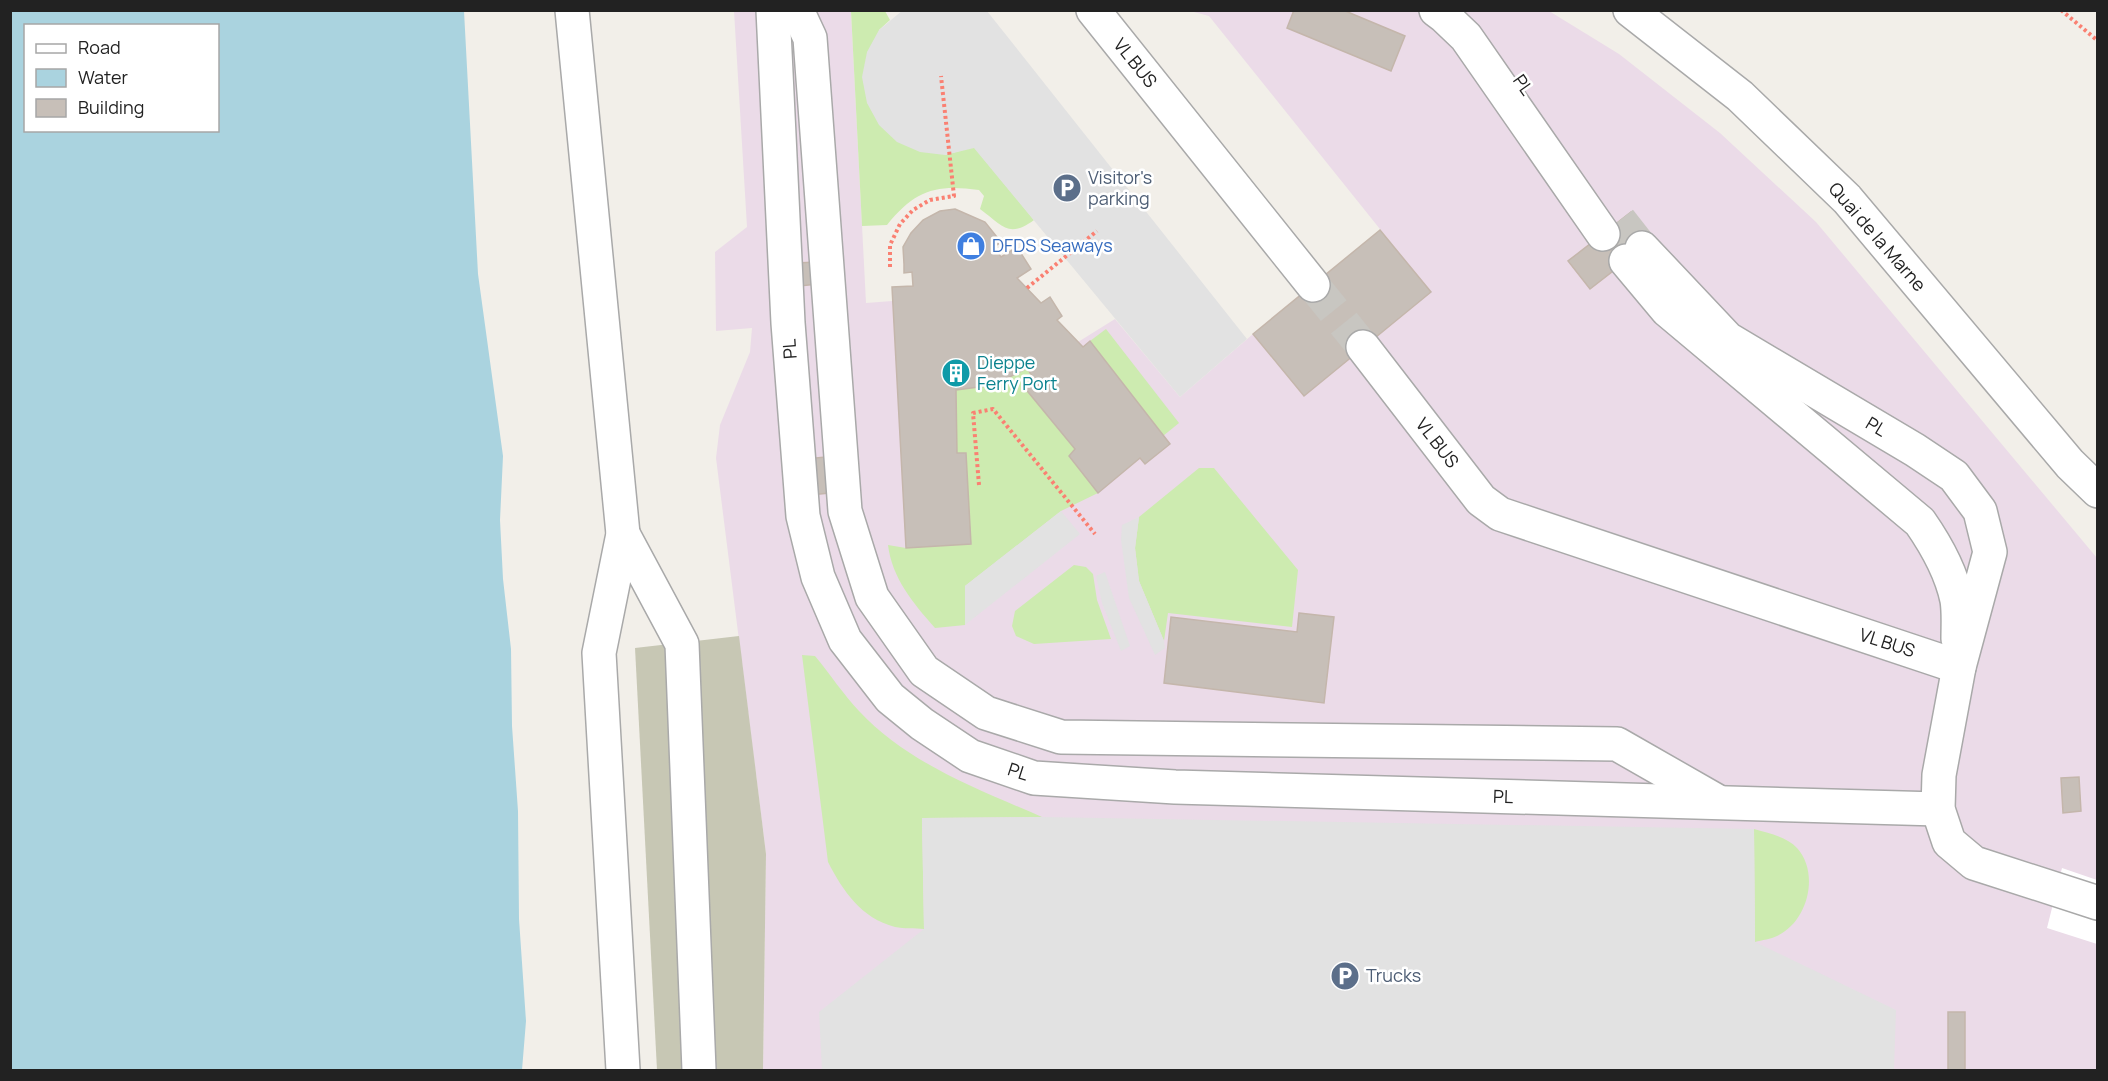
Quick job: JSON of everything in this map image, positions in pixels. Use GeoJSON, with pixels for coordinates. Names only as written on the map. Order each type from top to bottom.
{"type":"FeatureCollection","features":[{"type":"Feature","properties":{"kind":"street"},"geometry":{"type":"LineString","coordinates":[[572,10],[623,534],[599,653],[623,1071]]}},
{"type":"Feature","properties":{"kind":"street","name":"PL"},"geometry":{"type":"LineString","coordinates":[[773,10],[788,323],[803,516],[818,577],[845,640],[890,698],[922,724],[969,756],[1035,778],[1175,787],[1938,809]]}},
{"type":"Feature","properties":{"kind":"street"},"geometry":{"type":"LineString","coordinates":[[797,10],[810,38],[845,511],[872,597],[924,670],[986,713],[1060,737],[1617,744],[1719,802]]}},
{"type":"Feature","properties":{"kind":"street","name":"VL BUS"},"geometry":{"type":"LineString","coordinates":[[1093,10],[1314,285]]}},
{"type":"Feature","properties":{"kind":"street","name":"PL"},"geometry":{"type":"LineString","coordinates":[[1436,10],[1466,37],[1611,227],[1480,23],[1466,10]]}},
{"type":"Feature","properties":{"kind":"street","name":"Quai de la Marne"},"geometry":{"type":"LineString","coordinates":[[1630,10],[1740,96],[1846,199],[2070,464],[2097,491]]}},
{"type":"Feature","properties":{"kind":"street","name":"PL"},"geometry":{"type":"LineString","coordinates":[[1634,255],[1728,339],[1915,450],[1954,476],[1980,511],[1990,552],[1959,667],[1957,601],[1950,576],[1936,545],[1920,522],[1667,310],[1634,255]]}},
{"type":"Feature","properties":{"kind":"street","name":"VL BUS"},"geometry":{"type":"LineString","coordinates":[[1363,347],[1481,500],[1500,514],[1959,667]]}},
{"type":"Feature","properties":{"kind":"street"},"geometry":{"type":"LineString","coordinates":[[623,534],[682,644],[699,1071]]}},
{"type":"Feature","properties":{"kind":"street"},"geometry":{"type":"LineString","coordinates":[[1959,667],[1939,775],[1938,809],[1949,842],[1974,863],[2083,898]]}},
{"type":"Feature","properties":{"kind":"path"},"geometry":{"type":"LineString","coordinates":[[2061,10],[2097,41]]}},
{"type":"Feature","properties":{"kind":"path"},"geometry":{"type":"LineString","coordinates":[[890,267],[890,245],[900,224],[913,210],[930,200],[954,196],[941,76]]}},
{"type":"Feature","properties":{"kind":"path"},"geometry":{"type":"LineString","coordinates":[[1026,288],[1097,231]]}},
{"type":"Feature","properties":{"kind":"path"},"geometry":{"type":"LineString","coordinates":[[979,485],[973,413],[993,409],[1095,534]]}},
{"type":"Feature","properties":{"kind":"shaded area","name":"Visitor's parking"},"geometry":{"type":"Polygon","coordinates":[[[903,10],[987,11],[1247,339],[1180,397],[974,148],[945,155],[920,152],[897,142],[879,125],[867,103],[862,77],[867,52],[879,30],[903,10]]]}},
{"type":"Feature","properties":{"kind":"shaded area"},"geometry":{"type":"Polygon","coordinates":[[[734,11],[851,11],[866,303],[892,301],[892,287],[913,286],[912,272],[904,273],[903,247],[955,209],[985,222],[1001,242],[994,247],[1001,257],[1017,247],[1031,269],[1018,278],[1041,303],[1050,297],[1062,316],[1057,320],[1078,342],[1115,319],[1180,397],[1253,334],[1277,364],[1404,259],[1209,16],[1190,11],[1549,11],[1619,54],[1720,133],[1816,222],[2097,558],[2097,1070],[763,1070],[766,854],[716,458],[720,425],[750,352],[752,328],[716,331],[715,252],[747,227],[734,11]]]}},
{"type":"Feature","properties":{"kind":"shaded area"},"geometry":{"type":"Polygon","coordinates":[[[1061,511],[1080,534],[965,625],[965,586],[1061,511]]]}},
{"type":"Feature","properties":{"kind":"shaded area"},"geometry":{"type":"Polygon","coordinates":[[[1139,517],[1135,548],[1139,581],[1165,648],[1155,655],[1129,598],[1121,540],[1122,525],[1139,517]]]}},
{"type":"Feature","properties":{"kind":"shaded area"},"geometry":{"type":"Polygon","coordinates":[[[1105,572],[1130,646],[1121,651],[1102,603],[1096,576],[1105,572]]]}},
{"type":"Feature","properties":{"kind":"shaded area"},"geometry":{"type":"Polygon","coordinates":[[[739,636],[766,854],[763,1070],[657,1070],[635,648],[739,636]]]}},
{"type":"Feature","properties":{"kind":"shaded area","name":"Trucks"},"geometry":{"type":"Polygon","coordinates":[[[1042,817],[1754,829],[1755,942],[1896,1010],[1894,1070],[822,1070],[819,1012],[924,929],[922,818],[1042,817]]]}},
{"type":"Feature","properties":{"kind":"green space"},"geometry":{"type":"Polygon","coordinates":[[[851,11],[885,11],[890,20],[879,30],[945,155],[974,147],[1034,220],[1018,229],[1006,228],[980,209],[984,196],[979,190],[950,188],[927,192],[917,197],[897,213],[887,225],[862,226],[851,11]]]}},
{"type":"Feature","properties":{"kind":"green space"},"geometry":{"type":"Polygon","coordinates":[[[1106,329],[1179,423],[1163,436],[1090,341],[1106,329]]]}},
{"type":"Feature","properties":{"kind":"green space"},"geometry":{"type":"Polygon","coordinates":[[[1027,368],[1034,379],[1024,387],[1075,449],[1069,456],[1098,493],[1061,511],[965,586],[965,625],[935,628],[905,590],[894,568],[888,545],[906,548],[971,543],[957,453],[956,390],[994,385],[1027,368]]]}},
{"type":"Feature","properties":{"kind":"green space"},"geometry":{"type":"Polygon","coordinates":[[[1199,468],[1214,468],[1298,570],[1292,627],[1168,613],[1164,641],[1139,581],[1135,548],[1139,517],[1199,468]]]}},
{"type":"Feature","properties":{"kind":"green space"},"geometry":{"type":"Polygon","coordinates":[[[1074,565],[1086,567],[1093,574],[1097,600],[1111,639],[1034,644],[1016,636],[1012,626],[1015,611],[1074,565]]]}},
{"type":"Feature","properties":{"kind":"green space"},"geometry":{"type":"Polygon","coordinates":[[[802,655],[815,656],[859,711],[899,746],[944,773],[1042,817],[922,818],[924,929],[895,927],[872,917],[854,902],[828,862],[802,655]]]}},
{"type":"Feature","properties":{"kind":"green space"},"geometry":{"type":"Polygon","coordinates":[[[1754,829],[1783,838],[1793,844],[1804,858],[1809,883],[1803,909],[1788,929],[1777,936],[1755,942],[1754,829]]]}},
{"type":"Feature","properties":{"kind":"water"},"geometry":{"type":"Polygon","coordinates":[[[10,11],[464,11],[478,274],[503,456],[500,520],[503,579],[511,649],[512,726],[518,811],[519,919],[526,1021],[522,1070],[11,1070],[10,11]]]}},
{"type":"Feature","properties":{"kind":"pier"},"geometry":{"type":"Polygon","coordinates":[[[2062,868],[2097,880],[2097,944],[2047,928],[2062,868]]]}},
{"type":"Feature","properties":{"kind":"building"},"geometry":{"type":"Polygon","coordinates":[[[1294,10],[1343,10],[1405,36],[1391,71],[1287,28],[1294,10]]]}},
{"type":"Feature","properties":{"kind":"building","name":"Dieppe Ferry Port"},"geometry":{"type":"Polygon","coordinates":[[[955,209],[985,222],[1001,242],[994,247],[1001,257],[1017,247],[1031,269],[1017,278],[1041,303],[1050,297],[1062,316],[1057,320],[1083,347],[1090,341],[1170,444],[1145,464],[1140,458],[1098,493],[1069,456],[1075,449],[1024,387],[1034,379],[1027,368],[994,385],[956,390],[957,453],[966,453],[971,544],[906,548],[892,287],[913,286],[912,272],[904,273],[903,247],[911,233],[923,220],[940,211],[955,209]]]}},
{"type":"Feature","properties":{"kind":"building"},"geometry":{"type":"Polygon","coordinates":[[[1631,212],[1653,240],[1590,289],[1568,261],[1631,212]]]}},
{"type":"Feature","properties":{"kind":"building"},"geometry":{"type":"Polygon","coordinates":[[[1380,230],[1431,292],[1304,396],[1253,334],[1380,230]]]}},
{"type":"Feature","properties":{"kind":"building"},"geometry":{"type":"Polygon","coordinates":[[[815,262],[817,284],[800,286],[798,263],[815,262]]]}},
{"type":"Feature","properties":{"kind":"building"},"geometry":{"type":"Polygon","coordinates":[[[825,457],[829,493],[811,495],[807,459],[825,457]]]}},
{"type":"Feature","properties":{"kind":"building"},"geometry":{"type":"Polygon","coordinates":[[[1299,613],[1334,617],[1324,703],[1164,683],[1171,617],[1297,632],[1299,613]]]}},
{"type":"Feature","properties":{"kind":"building"},"geometry":{"type":"Polygon","coordinates":[[[2079,777],[2081,811],[2063,813],[2061,778],[2079,777]]]}},
{"type":"Feature","properties":{"kind":"building"},"geometry":{"type":"Polygon","coordinates":[[[1948,1012],[1965,1012],[1965,1070],[1948,1070],[1948,1012]]]}},
{"type":"Feature","properties":{"kind":"tunnel"},"geometry":{"type":"LineString","coordinates":[[1620,220],[1642,248]]}},
{"type":"Feature","properties":{"kind":"tunnel"},"geometry":{"type":"LineString","coordinates":[[1313,285],[1363,347]]}},
{"type":"Feature","properties":{"kind":"place","name":"Visitor's parking"},"geometry":{"type":"Point","coordinates":[1067,188]}},
{"type":"Feature","properties":{"kind":"place","name":"DFDS Seaways"},"geometry":{"type":"Point","coordinates":[971,246]}},
{"type":"Feature","properties":{"kind":"place","name":"Dieppe Ferry Port"},"geometry":{"type":"Point","coordinates":[956,373]}},
{"type":"Feature","properties":{"kind":"place","name":"Trucks"},"geometry":{"type":"Point","coordinates":[1345,976]}}]}
